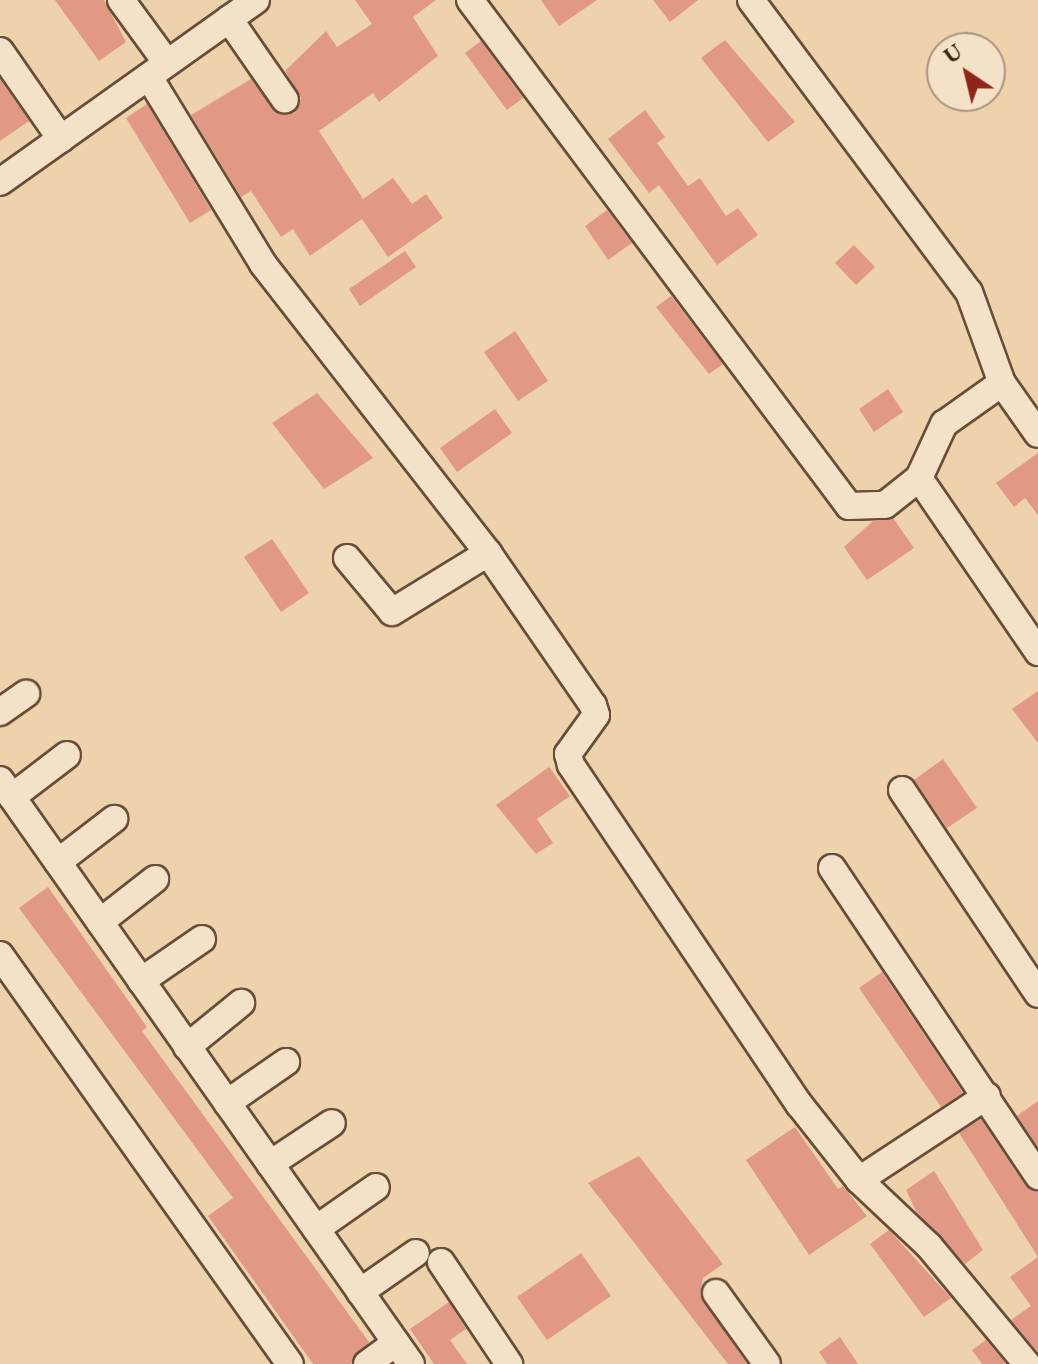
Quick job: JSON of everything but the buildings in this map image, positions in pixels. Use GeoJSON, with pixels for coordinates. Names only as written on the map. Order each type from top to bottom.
{"type":"FeatureCollection","features":[{"type":"Feature","properties":{"kind":"street"},"geometry":{"type":"LineString","coordinates":[[121,0],[263,264],[488,553],[593,705],[596,715],[568,754],[571,765],[799,1104],[859,1180],[929,1246],[1027,1364]]}},
{"type":"Feature","properties":{"kind":"street"},"geometry":{"type":"LineString","coordinates":[[0,182],[256,0]]}},
{"type":"Feature","properties":{"kind":"street"},"geometry":{"type":"LineString","coordinates":[[470,0],[849,506],[885,505],[919,478],[944,424],[1002,383]]}},
{"type":"Feature","properties":{"kind":"street"},"geometry":{"type":"LineString","coordinates":[[751,0],[969,292],[1002,383],[1038,434]]}},
{"type":"Feature","properties":{"kind":"street"},"geometry":{"type":"LineString","coordinates":[[229,19],[285,100]]}},
{"type":"Feature","properties":{"kind":"street"},"geometry":{"type":"LineString","coordinates":[[0,51],[61,139]]}},
{"type":"Feature","properties":{"kind":"street"},"geometry":{"type":"LineString","coordinates":[[919,478],[1038,652]]}},
{"type":"Feature","properties":{"kind":"street"},"geometry":{"type":"LineString","coordinates":[[347,558],[392,612],[488,553]]}},
{"type":"Feature","properties":{"kind":"street"},"geometry":{"type":"LineString","coordinates":[[0,712],[26,694]]}},
{"type":"Feature","properties":{"kind":"street"},"geometry":{"type":"LineString","coordinates":[[67,755],[6,789],[404,1354],[367,1364]]}},
{"type":"Feature","properties":{"kind":"street"},"geometry":{"type":"LineString","coordinates":[[902,790],[1038,994]]}},
{"type":"Feature","properties":{"kind":"street"},"geometry":{"type":"LineString","coordinates":[[58,862],[114,819]]}},
{"type":"Feature","properties":{"kind":"street"},"geometry":{"type":"LineString","coordinates":[[832,868],[1038,1176]]}},
{"type":"Feature","properties":{"kind":"street"},"geometry":{"type":"LineString","coordinates":[[100,922],[155,879]]}},
{"type":"Feature","properties":{"kind":"street"},"geometry":{"type":"LineString","coordinates":[[141,981],[202,939]]}},
{"type":"Feature","properties":{"kind":"street"},"geometry":{"type":"LineString","coordinates":[[0,955],[290,1364]]}},
{"type":"Feature","properties":{"kind":"street"},"geometry":{"type":"LineString","coordinates":[[187,1047],[241,1003]]}},
{"type":"Feature","properties":{"kind":"street"},"geometry":{"type":"LineString","coordinates":[[227,1103],[286,1062]]}},
{"type":"Feature","properties":{"kind":"street"},"geometry":{"type":"LineString","coordinates":[[859,1180],[987,1096]]}},
{"type":"Feature","properties":{"kind":"street"},"geometry":{"type":"LineString","coordinates":[[270,1164],[332,1123]]}},
{"type":"Feature","properties":{"kind":"street"},"geometry":{"type":"LineString","coordinates":[[316,1229],[376,1187]]}},
{"type":"Feature","properties":{"kind":"street"},"geometry":{"type":"LineString","coordinates":[[360,1292],[429,1257],[509,1364]]}},
{"type":"Feature","properties":{"kind":"street"},"geometry":{"type":"LineString","coordinates":[[716,1293],[767,1364]]}}]}
